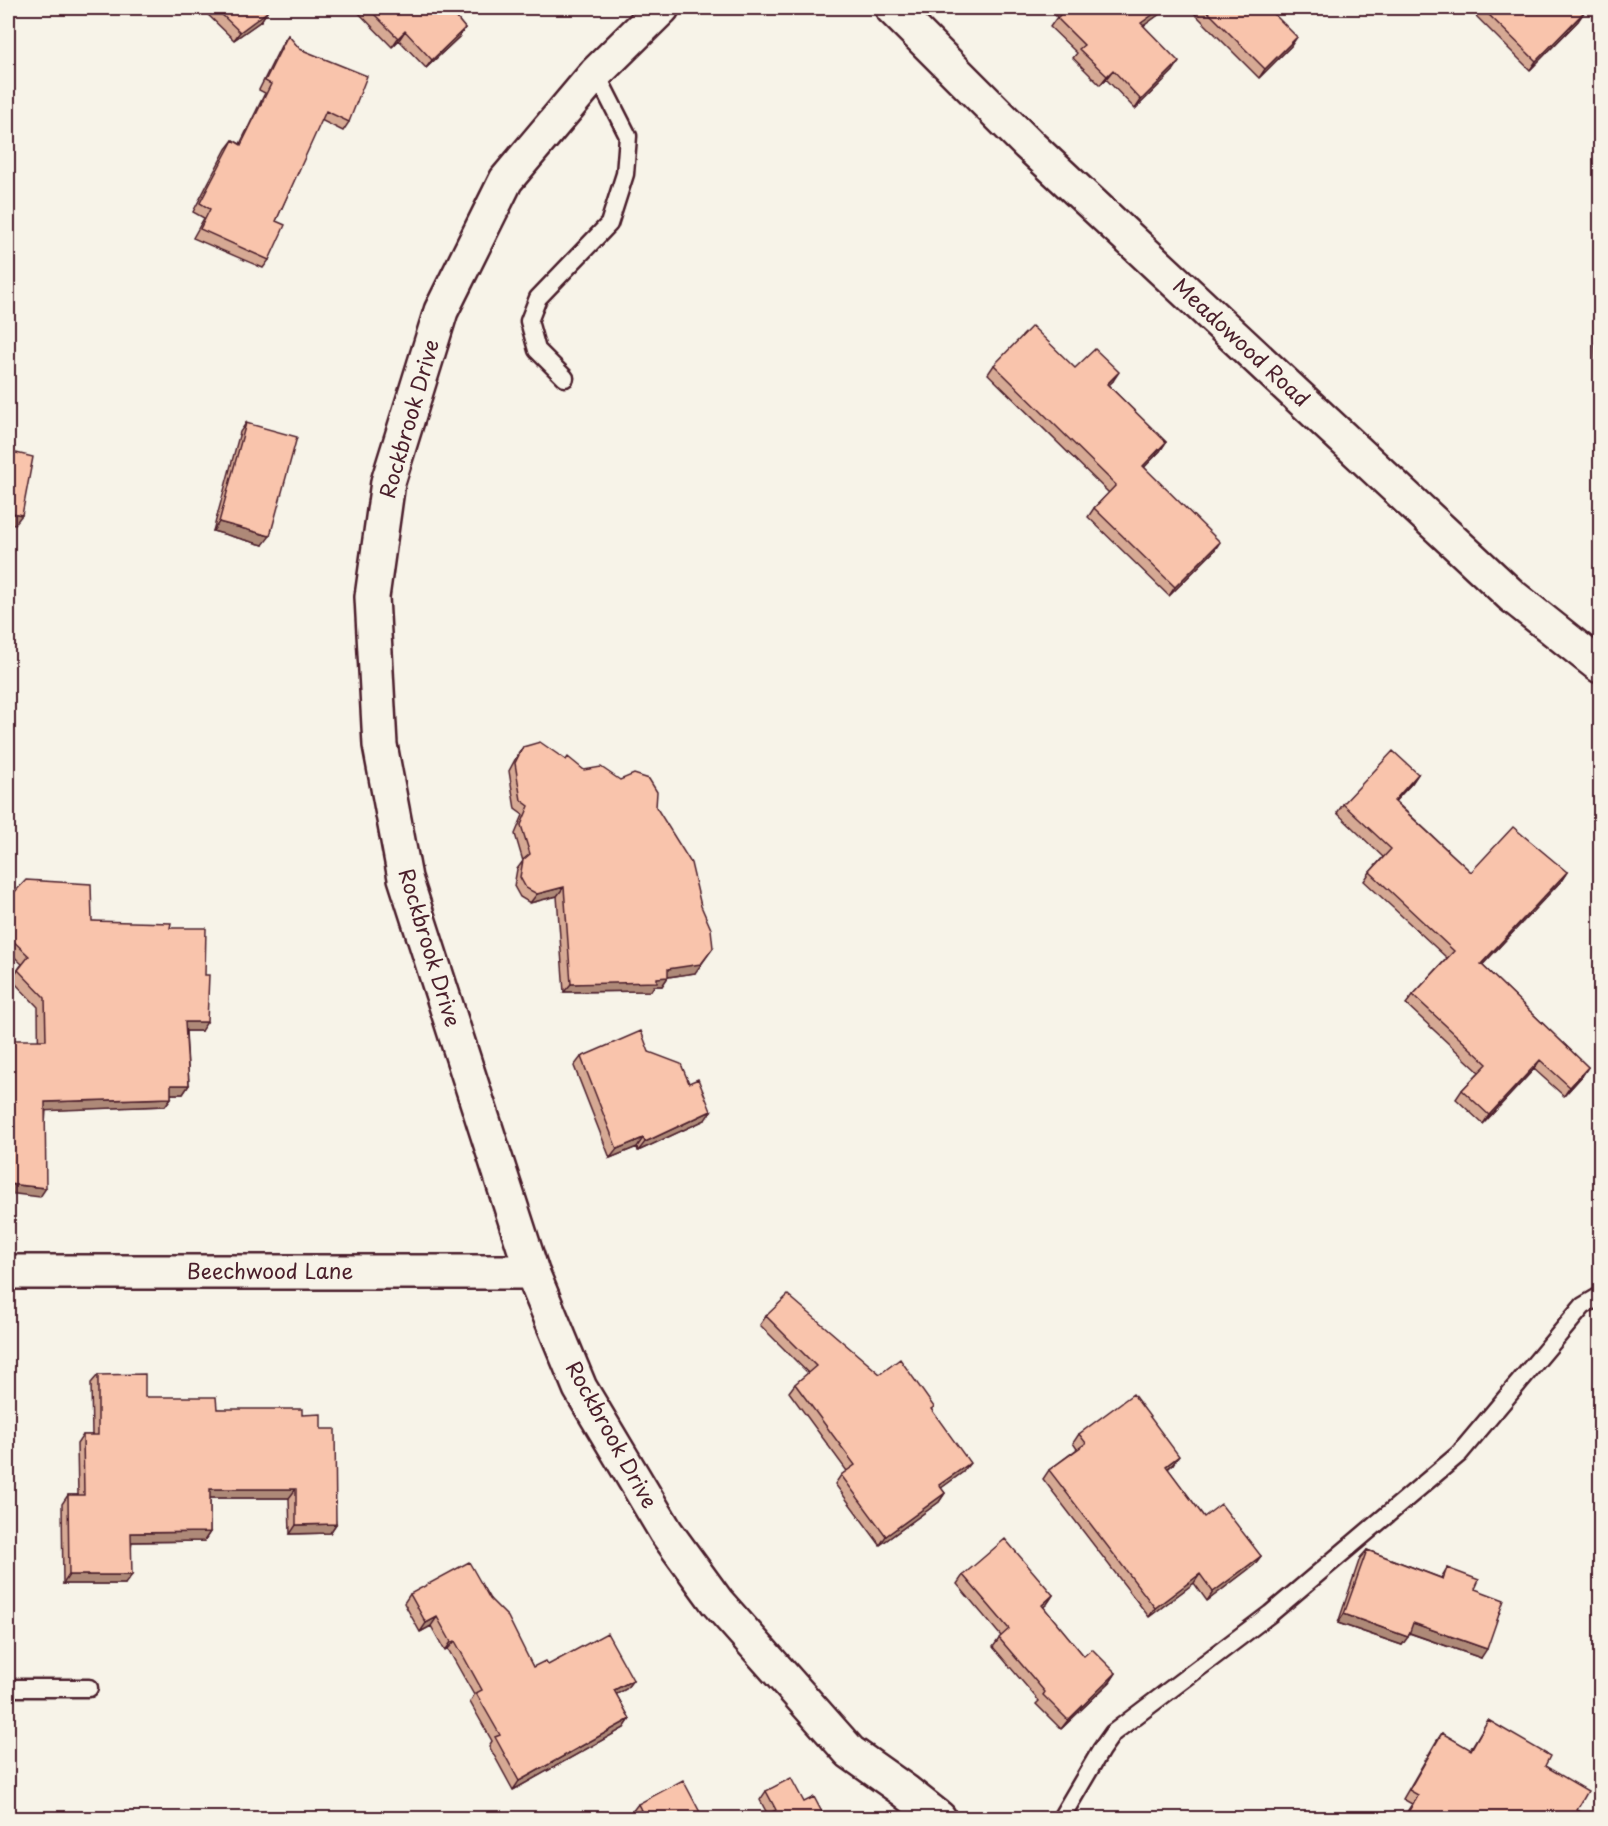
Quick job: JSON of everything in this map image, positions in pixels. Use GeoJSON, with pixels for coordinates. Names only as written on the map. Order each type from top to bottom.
{"type":"FeatureCollection","features":[{"type":"Feature","properties":{"kind":"street","name":"Rockbrook Drive"},"geometry":{"type":"LineString","coordinates":[[662,8],[596,73],[506,180],[441,311],[388,482],[372,597],[380,745],[405,878],[532,1272],[580,1388],[666,1532],[717,1602],[850,1752],[939,1818]]}},
{"type":"Feature","properties":{"kind":"street","name":"Meadowood Road"},"geometry":{"type":"LineString","coordinates":[[892,8],[1028,144],[1512,596],[1600,666]]}},
{"type":"Feature","properties":{"kind":"street","name":"Beechwood Lane"},"geometry":{"type":"LineString","coordinates":[[8,1272],[532,1272]]}},
{"type":"Feature","properties":{"kind":"lane"},"geometry":{"type":"LineString","coordinates":[[565,378],[537,350],[529,321],[538,298],[609,224],[626,174],[628,136],[596,73]]}},
{"type":"Feature","properties":{"kind":"lane"},"geometry":{"type":"LineString","coordinates":[[1061,1818],[1113,1733],[1269,1614],[1459,1454],[1582,1306],[1600,1296]]}},
{"type":"Feature","properties":{"kind":"lane"},"geometry":{"type":"LineString","coordinates":[[8,1688],[89,1688]]}},
{"type":"Feature","properties":{"kind":"building"},"geometry":{"type":"Polygon","coordinates":[[[215,8],[268,8],[267,12],[240,32],[215,8]]]}},
{"type":"Feature","properties":{"kind":"building"},"geometry":{"type":"Polygon","coordinates":[[[368,8],[467,8],[456,17],[465,28],[432,60],[405,31],[398,38],[368,8]]]}},
{"type":"Feature","properties":{"kind":"building"},"geometry":{"type":"Polygon","coordinates":[[[1062,8],[1162,8],[1141,23],[1179,62],[1141,100],[1113,70],[1107,76],[1079,49],[1084,45],[1057,18],[1065,10],[1062,8]]]}},
{"type":"Feature","properties":{"kind":"building"},"geometry":{"type":"Polygon","coordinates":[[[1204,8],[1268,8],[1297,37],[1265,69],[1204,8]]]}},
{"type":"Feature","properties":{"kind":"building"},"geometry":{"type":"Polygon","coordinates":[[[1482,8],[1579,8],[1584,12],[1536,61],[1482,8]]]}},
{"type":"Feature","properties":{"kind":"building"},"geometry":{"type":"Polygon","coordinates":[[[288,35],[300,49],[367,76],[349,122],[326,111],[276,221],[285,225],[269,260],[200,229],[210,209],[200,203],[233,140],[241,145],[271,84],[265,81],[288,35]]]}},
{"type":"Feature","properties":{"kind":"building"},"geometry":{"type":"Polygon","coordinates":[[[1032,326],[1075,368],[1095,349],[1119,372],[1107,384],[1166,442],[1143,466],[1220,542],[1175,587],[1094,508],[1116,485],[994,365],[1032,326]]]}},
{"type":"Feature","properties":{"kind":"building"},"geometry":{"type":"Polygon","coordinates":[[[8,341],[13,343],[8,361],[8,341]]]}},
{"type":"Feature","properties":{"kind":"building"},"geometry":{"type":"Polygon","coordinates":[[[246,423],[297,437],[270,536],[219,522],[246,423]]]}},
{"type":"Feature","properties":{"kind":"building"},"geometry":{"type":"Polygon","coordinates":[[[8,451],[33,457],[22,515],[8,512],[8,451]]]}},
{"type":"Feature","properties":{"kind":"building"},"geometry":{"type":"Polygon","coordinates":[[[540,742],[566,760],[568,757],[584,770],[601,767],[620,780],[634,774],[649,779],[657,792],[656,807],[691,863],[701,906],[711,929],[713,948],[701,964],[668,969],[668,977],[657,978],[657,982],[571,984],[564,887],[537,894],[526,888],[520,877],[523,860],[530,854],[521,825],[529,806],[521,800],[515,763],[523,747],[540,742]]]}},
{"type":"Feature","properties":{"kind":"building"},"geometry":{"type":"Polygon","coordinates":[[[1393,751],[1418,774],[1394,801],[1471,872],[1513,827],[1567,872],[1481,964],[1588,1067],[1570,1087],[1540,1060],[1489,1115],[1462,1090],[1487,1064],[1413,995],[1454,951],[1370,872],[1391,849],[1343,804],[1393,751]]]}},
{"type":"Feature","properties":{"kind":"building"},"geometry":{"type":"Polygon","coordinates":[[[26,880],[91,884],[92,921],[171,923],[170,928],[206,928],[205,975],[209,975],[207,1022],[185,1022],[189,1085],[171,1085],[171,1098],[45,1102],[46,1188],[8,1184],[8,1040],[46,1040],[45,998],[18,970],[29,956],[8,936],[8,899],[26,880]]]}},
{"type":"Feature","properties":{"kind":"building"},"geometry":{"type":"Polygon","coordinates":[[[641,1031],[649,1052],[681,1064],[689,1083],[698,1079],[711,1111],[645,1142],[643,1138],[617,1149],[581,1057],[641,1031]]]}},
{"type":"Feature","properties":{"kind":"building"},"geometry":{"type":"Polygon","coordinates":[[[788,1295],[880,1374],[900,1359],[934,1407],[931,1409],[970,1463],[939,1485],[945,1493],[886,1536],[841,1475],[855,1465],[795,1384],[816,1366],[766,1316],[788,1295]]]}},
{"type":"Feature","properties":{"kind":"building"},"geometry":{"type":"Polygon","coordinates":[[[145,1374],[145,1397],[216,1397],[217,1409],[302,1409],[302,1415],[321,1414],[321,1429],[335,1429],[336,1524],[296,1525],[296,1489],[210,1489],[210,1532],[131,1533],[132,1575],[69,1575],[68,1495],[84,1495],[83,1435],[98,1435],[98,1375],[145,1374]]]}},
{"type":"Feature","properties":{"kind":"building"},"geometry":{"type":"Polygon","coordinates":[[[1133,1394],[1179,1456],[1166,1466],[1204,1517],[1221,1504],[1261,1556],[1213,1592],[1200,1574],[1155,1608],[1049,1470],[1086,1443],[1079,1434],[1133,1394]]]}},
{"type":"Feature","properties":{"kind":"building"},"geometry":{"type":"Polygon","coordinates":[[[8,1434],[9,1434],[8,1509],[8,1434]]]}},
{"type":"Feature","properties":{"kind":"building"},"geometry":{"type":"Polygon","coordinates":[[[1005,1539],[1053,1595],[1042,1605],[1084,1656],[1092,1649],[1116,1673],[1068,1720],[1043,1695],[1045,1692],[999,1638],[1009,1629],[963,1575],[1005,1539]]]}},
{"type":"Feature","properties":{"kind":"building"},"geometry":{"type":"Polygon","coordinates":[[[1367,1550],[1443,1579],[1447,1568],[1479,1580],[1475,1589],[1504,1600],[1487,1649],[1413,1623],[1408,1637],[1344,1614],[1367,1550]]]}},
{"type":"Feature","properties":{"kind":"building"},"geometry":{"type":"Polygon","coordinates":[[[469,1562],[490,1599],[508,1617],[533,1667],[545,1661],[548,1665],[607,1633],[633,1680],[614,1690],[630,1719],[519,1781],[495,1737],[500,1735],[476,1693],[482,1690],[455,1641],[451,1642],[437,1617],[426,1623],[410,1594],[469,1562]]]}},
{"type":"Feature","properties":{"kind":"building"},"geometry":{"type":"Polygon","coordinates":[[[1488,1720],[1550,1756],[1545,1766],[1588,1791],[1577,1810],[1590,1818],[1405,1818],[1418,1795],[1409,1790],[1442,1733],[1471,1750],[1488,1720]]]}},
{"type":"Feature","properties":{"kind":"building"},"geometry":{"type":"Polygon","coordinates":[[[791,1778],[804,1802],[814,1797],[825,1818],[761,1818],[776,1810],[766,1791],[791,1778]]]}},
{"type":"Feature","properties":{"kind":"building"},"geometry":{"type":"Polygon","coordinates":[[[683,1780],[703,1818],[628,1818],[641,1810],[638,1804],[683,1780]]]}},
{"type":"Feature","properties":{"kind":"building"},"geometry":{"type":"Polygon","coordinates":[[[175,1816],[268,1817],[268,1818],[175,1818],[175,1816]]]}}]}
